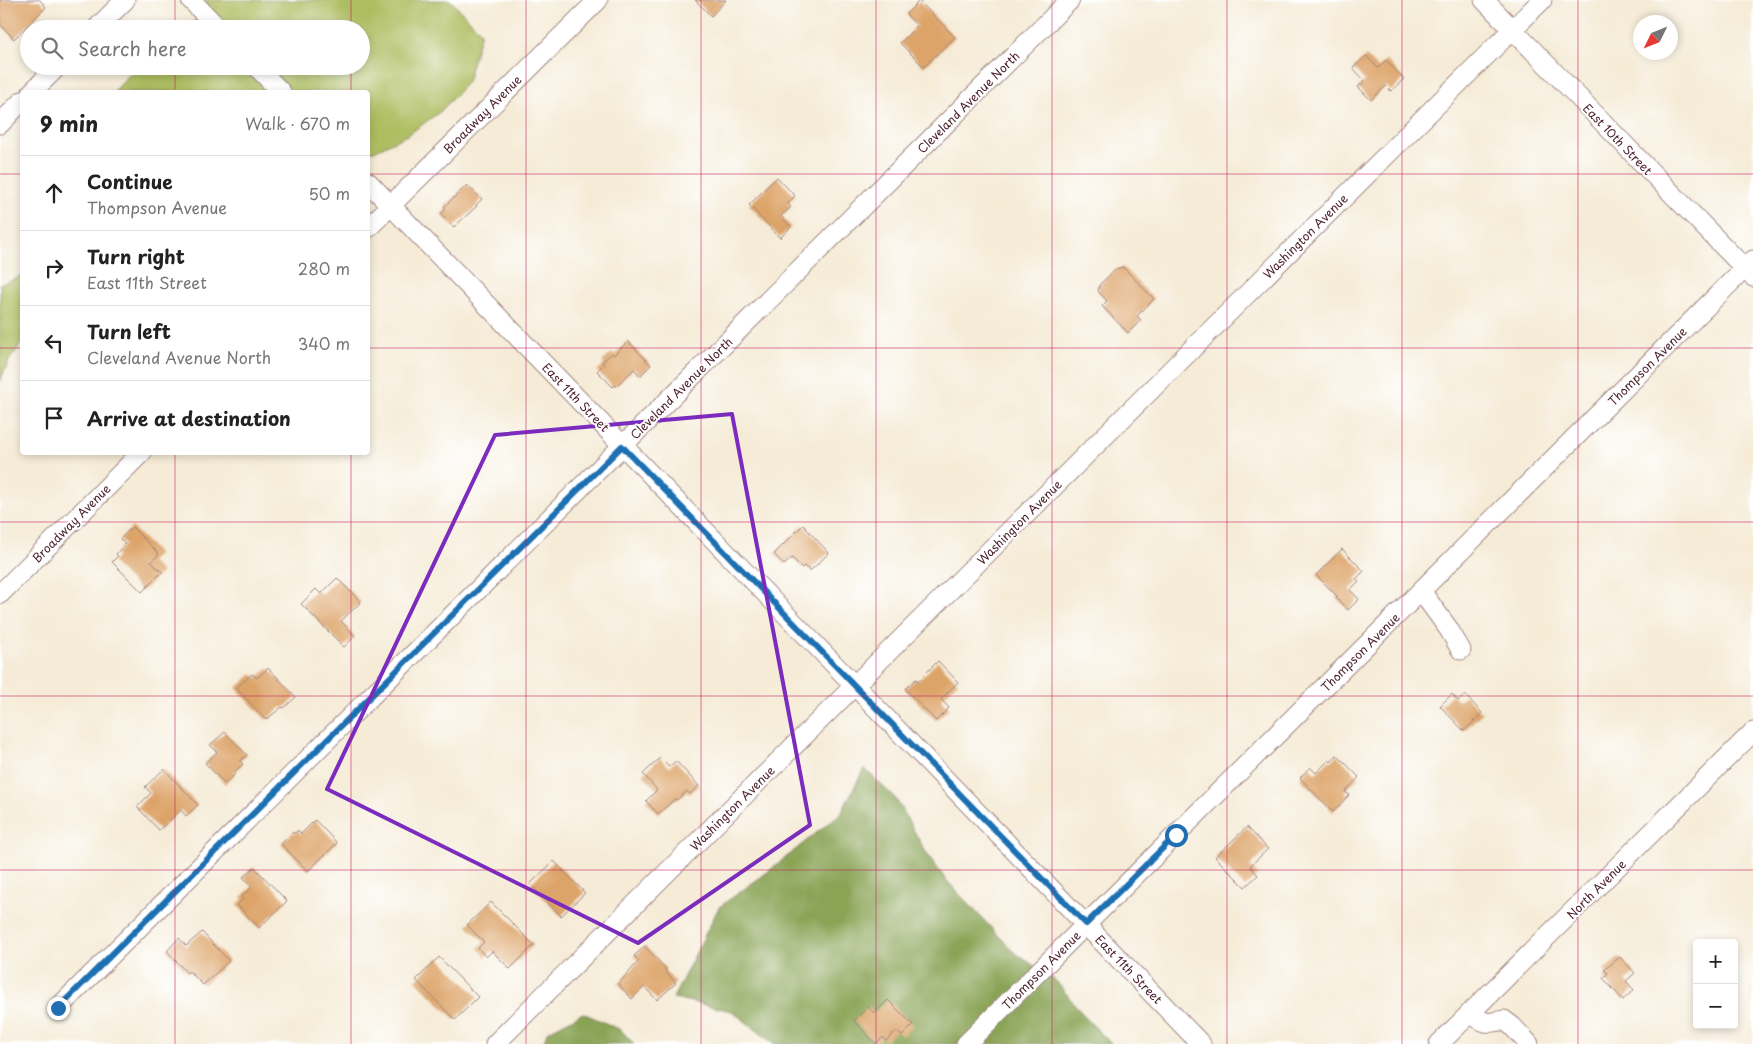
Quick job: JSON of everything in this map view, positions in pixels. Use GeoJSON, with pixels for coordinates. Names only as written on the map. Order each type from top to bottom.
{"type":"FeatureCollection","features":[{"type":"Feature","properties":{"kind":"street"},"geometry":{"type":"LineString","coordinates":[[105,20],[125,0]]}},
{"type":"Feature","properties":{"kind":"street"},"geometry":{"type":"LineString","coordinates":[[192,0],[211,20]]}},
{"type":"Feature","properties":{"kind":"street","name":"Broadway Avenue"},"geometry":{"type":"LineString","coordinates":[[370,226],[598,0]]}},
{"type":"Feature","properties":{"kind":"street","name":"Cleveland Avenue North"},"geometry":{"type":"LineString","coordinates":[[58,1008],[1070,0]]}},
{"type":"Feature","properties":{"kind":"street","name":"East 10th Street"},"geometry":{"type":"LineString","coordinates":[[1484,0],[1750,269]]}},
{"type":"Feature","properties":{"kind":"street","name":"Washington Avenue"},"geometry":{"type":"LineString","coordinates":[[495,1044],[1542,0]]}},
{"type":"Feature","properties":{"kind":"street"},"geometry":{"type":"LineString","coordinates":[[34,90],[49,75]]}},
{"type":"Feature","properties":{"kind":"street"},"geometry":{"type":"LineString","coordinates":[[265,75],[279,90]]}},
{"type":"Feature","properties":{"kind":"street"},"geometry":{"type":"LineString","coordinates":[[0,124],[20,104]]}},
{"type":"Feature","properties":{"kind":"street","name":"East 11th Street"},"geometry":{"type":"LineString","coordinates":[[370,184],[1201,1044]]}},
{"type":"Feature","properties":{"kind":"street","name":"Thompson Avenue"},"geometry":{"type":"LineString","coordinates":[[966,1044],[1421,591],[1750,269]]}},
{"type":"Feature","properties":{"kind":"street","name":"Broadway Avenue"},"geometry":{"type":"LineString","coordinates":[[0,594],[139,455]]}},
{"type":"Feature","properties":{"kind":"street"},"geometry":{"type":"LineString","coordinates":[[1421,591],[1448,628],[1461,650]]}},
{"type":"Feature","properties":{"kind":"street","name":"North Avenue"},"geometry":{"type":"LineString","coordinates":[[1439,1044],[1753,732]]}},
{"type":"Feature","properties":{"kind":"street"},"geometry":{"type":"LineString","coordinates":[[1470,1014],[1482,1023],[1504,1020],[1529,1044]]}},
{"type":"Feature","properties":{"kind":"highlighted area"},"geometry":{"type":"Polygon","coordinates":[[[732,414],[810,825],[638,943],[327,789],[495,435],[732,414]]]}},
{"type":"Feature","properties":{"kind":"green space"},"geometry":{"type":"Polygon","coordinates":[[[206,0],[450,0],[481,32],[467,82],[441,111],[409,134],[374,151],[370,151],[370,90],[116,90],[129,75],[370,75],[370,20],[195,20],[204,12],[206,0]]]}},
{"type":"Feature","properties":{"kind":"green space"},"geometry":{"type":"Polygon","coordinates":[[[20,276],[20,346],[10,359],[0,381],[0,284],[16,279],[20,276]]]}},
{"type":"Feature","properties":{"kind":"green space"},"geometry":{"type":"Polygon","coordinates":[[[864,768],[896,799],[927,854],[947,881],[1013,951],[1056,981],[1085,1017],[1112,1044],[774,1044],[732,1011],[673,998],[719,907],[769,871],[841,813],[864,768]]]}},
{"type":"Feature","properties":{"kind":"green space"},"geometry":{"type":"Polygon","coordinates":[[[583,1013],[621,1030],[634,1044],[543,1044],[547,1032],[583,1013]]]}},
{"type":"Feature","properties":{"kind":"building"},"geometry":{"type":"Polygon","coordinates":[[[0,0],[40,0],[46,7],[33,20],[20,20],[20,33],[14,39],[0,24],[0,0]]]}},
{"type":"Feature","properties":{"kind":"building"},"geometry":{"type":"Polygon","coordinates":[[[695,0],[726,0],[711,16],[695,0]]]}},
{"type":"Feature","properties":{"kind":"building"},"geometry":{"type":"Polygon","coordinates":[[[919,1],[955,37],[924,67],[900,43],[917,26],[906,14],[919,1]]]}},
{"type":"Feature","properties":{"kind":"building"},"geometry":{"type":"Polygon","coordinates":[[[1366,56],[1378,68],[1386,60],[1404,79],[1391,91],[1386,86],[1371,100],[1358,87],[1365,81],[1353,68],[1366,56]]]}},
{"type":"Feature","properties":{"kind":"building"},"geometry":{"type":"Polygon","coordinates":[[[777,177],[795,196],[788,204],[791,207],[781,216],[791,227],[780,238],[749,205],[777,177]]]}},
{"type":"Feature","properties":{"kind":"building"},"geometry":{"type":"Polygon","coordinates":[[[467,185],[482,199],[454,227],[441,214],[446,209],[444,207],[467,185]]]}},
{"type":"Feature","properties":{"kind":"building"},"geometry":{"type":"Polygon","coordinates":[[[1123,267],[1154,299],[1137,316],[1141,320],[1128,333],[1102,306],[1107,301],[1098,291],[1100,284],[1116,269],[1123,267]]]}},
{"type":"Feature","properties":{"kind":"building"},"geometry":{"type":"Polygon","coordinates":[[[628,341],[651,365],[640,376],[634,369],[613,387],[597,371],[604,364],[602,362],[612,353],[614,355],[628,341]]]}},
{"type":"Feature","properties":{"kind":"building"},"geometry":{"type":"Polygon","coordinates":[[[803,525],[829,553],[810,571],[804,566],[802,568],[792,558],[784,565],[774,554],[803,525]]]}},
{"type":"Feature","properties":{"kind":"building"},"geometry":{"type":"Polygon","coordinates":[[[132,527],[159,554],[151,562],[162,572],[142,592],[112,562],[125,544],[120,539],[132,527]]]}},
{"type":"Feature","properties":{"kind":"building"},"geometry":{"type":"Polygon","coordinates":[[[1342,549],[1364,571],[1356,579],[1359,581],[1350,590],[1359,599],[1348,610],[1316,575],[1342,549]]]}},
{"type":"Feature","properties":{"kind":"building"},"geometry":{"type":"Polygon","coordinates":[[[337,578],[361,602],[341,621],[355,636],[344,647],[301,604],[316,589],[321,594],[337,578]]]}},
{"type":"Feature","properties":{"kind":"building"},"geometry":{"type":"Polygon","coordinates":[[[938,661],[958,682],[941,699],[949,708],[936,721],[905,689],[916,679],[918,681],[938,661]]]}},
{"type":"Feature","properties":{"kind":"building"},"geometry":{"type":"Polygon","coordinates":[[[268,668],[296,697],[266,720],[236,688],[252,674],[257,678],[268,668]]]}},
{"type":"Feature","properties":{"kind":"building"},"geometry":{"type":"Polygon","coordinates":[[[1452,694],[1458,701],[1465,695],[1482,713],[1464,731],[1440,706],[1452,694]]]}},
{"type":"Feature","properties":{"kind":"building"},"geometry":{"type":"Polygon","coordinates":[[[225,732],[247,755],[240,761],[243,764],[225,784],[205,763],[217,752],[210,745],[225,732]]]}},
{"type":"Feature","properties":{"kind":"building"},"geometry":{"type":"Polygon","coordinates":[[[1337,755],[1359,777],[1345,792],[1349,795],[1333,812],[1300,778],[1310,767],[1316,773],[1337,755]]]}},
{"type":"Feature","properties":{"kind":"building"},"geometry":{"type":"Polygon","coordinates":[[[660,758],[669,767],[676,761],[699,786],[690,794],[687,791],[677,800],[675,799],[658,814],[646,801],[657,790],[643,774],[660,758]]]}},
{"type":"Feature","properties":{"kind":"building"},"geometry":{"type":"Polygon","coordinates":[[[164,769],[198,805],[186,816],[181,810],[159,830],[137,807],[151,793],[145,787],[164,769]]]}},
{"type":"Feature","properties":{"kind":"building"},"geometry":{"type":"Polygon","coordinates":[[[315,820],[337,843],[308,871],[281,844],[293,832],[294,834],[298,830],[301,834],[315,820]]]}},
{"type":"Feature","properties":{"kind":"building"},"geometry":{"type":"Polygon","coordinates":[[[1247,827],[1268,849],[1250,866],[1258,875],[1245,887],[1215,857],[1247,827]]]}},
{"type":"Feature","properties":{"kind":"building"},"geometry":{"type":"Polygon","coordinates":[[[554,861],[585,893],[561,916],[530,884],[554,861]]]}},
{"type":"Feature","properties":{"kind":"building"},"geometry":{"type":"Polygon","coordinates":[[[254,867],[287,901],[259,928],[237,905],[243,899],[241,897],[252,887],[243,877],[254,867]]]}},
{"type":"Feature","properties":{"kind":"building"},"geometry":{"type":"Polygon","coordinates":[[[491,902],[534,945],[510,969],[492,951],[486,957],[478,948],[484,942],[467,925],[491,902]]]}},
{"type":"Feature","properties":{"kind":"building"},"geometry":{"type":"Polygon","coordinates":[[[202,932],[229,961],[203,985],[189,971],[187,973],[167,951],[179,938],[186,946],[202,932]]]}},
{"type":"Feature","properties":{"kind":"building"},"geometry":{"type":"Polygon","coordinates":[[[645,946],[676,983],[657,1000],[644,987],[632,999],[618,984],[639,961],[634,956],[645,946]]]}},
{"type":"Feature","properties":{"kind":"building"},"geometry":{"type":"Polygon","coordinates":[[[439,957],[478,997],[455,1020],[416,980],[439,957]]]}},
{"type":"Feature","properties":{"kind":"building"},"geometry":{"type":"Polygon","coordinates":[[[1620,957],[1635,973],[1626,981],[1634,990],[1623,1000],[1603,978],[1608,973],[1604,970],[1620,957]]]}},
{"type":"Feature","properties":{"kind":"building"},"geometry":{"type":"Polygon","coordinates":[[[888,1000],[913,1025],[902,1036],[896,1031],[886,1041],[883,1037],[876,1044],[854,1021],[868,1007],[874,1013],[888,1000]]]}},
{"type":"Feature","properties":{"kind":"route"},"geometry":{"type":"LineString","coordinates":[[58,1008],[622,446],[1086,924],[1176,835]]}}]}
